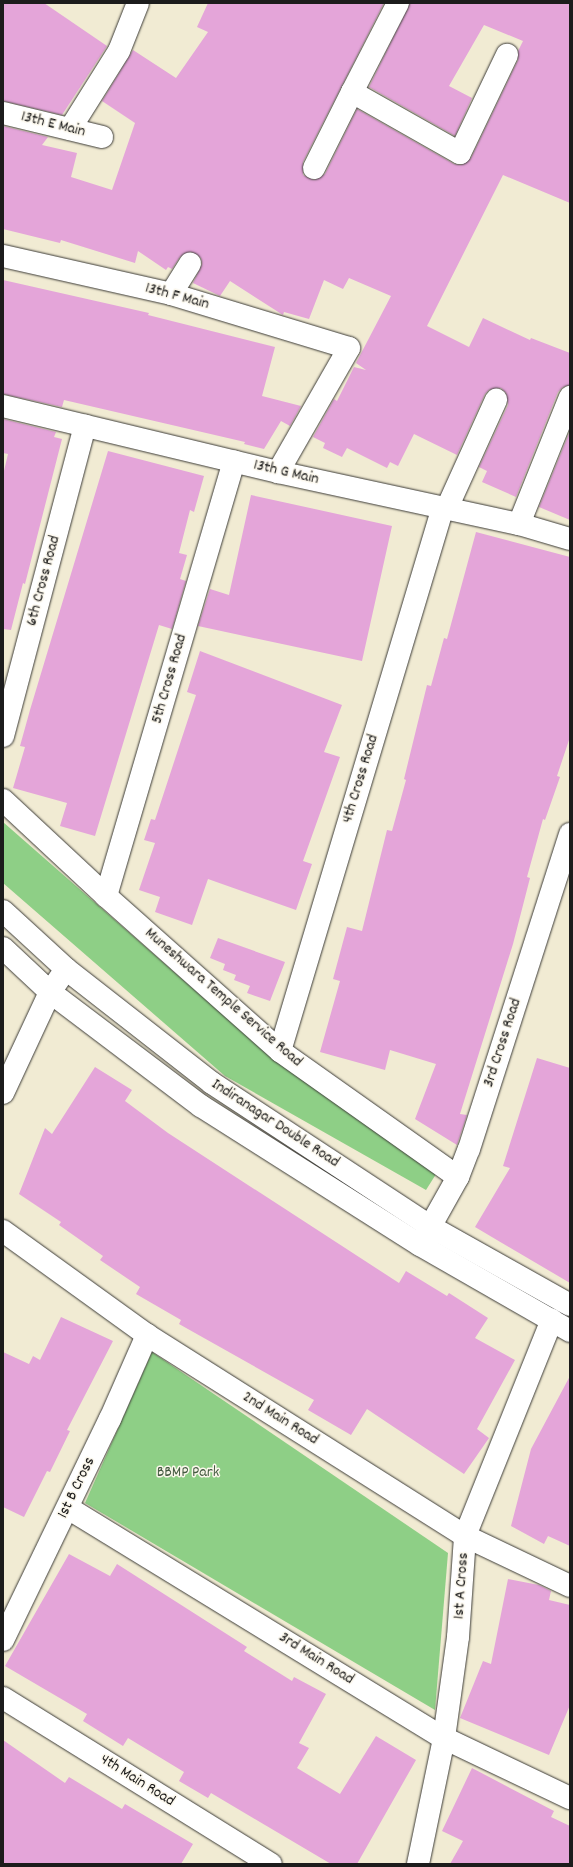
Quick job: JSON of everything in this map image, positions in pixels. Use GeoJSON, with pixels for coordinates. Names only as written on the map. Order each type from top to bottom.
{"type":"FeatureCollection","features":[{"type":"Feature","properties":{"kind":"street"},"geometry":{"type":"LineString","coordinates":[[70,129],[119,51],[138,3]]}},
{"type":"Feature","properties":{"kind":"street"},"geometry":{"type":"LineString","coordinates":[[314,168],[398,3]]}},
{"type":"Feature","properties":{"kind":"street"},"geometry":{"type":"LineString","coordinates":[[352,92],[460,153],[507,55]]}},
{"type":"Feature","properties":{"kind":"street","name":"13th E Main"},"geometry":{"type":"LineString","coordinates":[[3,113],[102,137]]}},
{"type":"Feature","properties":{"kind":"street","name":"13th F Main"},"geometry":{"type":"LineString","coordinates":[[3,256],[171,294],[349,348],[278,472]]}},
{"type":"Feature","properties":{"kind":"street"},"geometry":{"type":"LineString","coordinates":[[171,294],[190,264]]}},
{"type":"Feature","properties":{"kind":"street"},"geometry":{"type":"LineString","coordinates":[[519,524],[570,397]]}},
{"type":"Feature","properties":{"kind":"street","name":"4th Cross Road"},"geometry":{"type":"LineString","coordinates":[[280,1051],[445,508],[496,400]]}},
{"type":"Feature","properties":{"kind":"street","name":"13th G Main"},"geometry":{"type":"LineString","coordinates":[[3,406],[234,462],[519,524],[570,539]]}},
{"type":"Feature","properties":{"kind":"street","name":"6th Cross Road"},"geometry":{"type":"LineString","coordinates":[[3,736],[85,426]]}},
{"type":"Feature","properties":{"kind":"street","name":"5th Cross Road"},"geometry":{"type":"LineString","coordinates":[[106,896],[234,462]]}},
{"type":"Feature","properties":{"kind":"street","name":"Muneshwara Temple Service Road"},"geometry":{"type":"LineString","coordinates":[[3,800],[106,896],[280,1051],[458,1177]]}},
{"type":"Feature","properties":{"kind":"street","name":"3rd Cross Road"},"geometry":{"type":"LineString","coordinates":[[420,1246],[458,1177],[570,834]]}},
{"type":"Feature","properties":{"kind":"street","name":"Indiranagar Double Road"},"geometry":{"type":"LineString","coordinates":[[3,911],[66,969],[212,1083],[431,1227],[570,1305]]}},
{"type":"Feature","properties":{"kind":"street","name":"Indiranagar Double Road"},"geometry":{"type":"LineString","coordinates":[[3,948],[50,992],[201,1106],[420,1246],[561,1326]]}},
{"type":"Feature","properties":{"kind":"street"},"geometry":{"type":"LineString","coordinates":[[3,1093],[50,992],[66,969]]}},
{"type":"Feature","properties":{"kind":"street","name":"2nd Main Road"},"geometry":{"type":"LineString","coordinates":[[3,1231],[147,1335],[465,1536],[570,1586]]}},
{"type":"Feature","properties":{"kind":"street","name":"1st A Cross"},"geometry":{"type":"LineString","coordinates":[[418,1864],[444,1738],[458,1637],[465,1536],[561,1326]]}},
{"type":"Feature","properties":{"kind":"street","name":"1st B Cross"},"geometry":{"type":"LineString","coordinates":[[3,1640],[68,1508],[147,1335]]}},
{"type":"Feature","properties":{"kind":"street","name":"3rd Main Road"},"geometry":{"type":"LineString","coordinates":[[68,1508],[444,1738],[570,1798]]}},
{"type":"Feature","properties":{"kind":"street","name":"4th Main Road"},"geometry":{"type":"LineString","coordinates":[[3,1698],[271,1864]]}},
{"type":"Feature","properties":{"kind":"green space"},"geometry":{"type":"Polygon","coordinates":[[[3,822],[254,1042],[438,1171],[426,1190],[225,1076],[3,883],[3,822]]]}},
{"type":"Feature","properties":{"kind":"green space","name":"BBMP Park"},"geometry":{"type":"Polygon","coordinates":[[[152,1352],[448,1553],[435,1710],[85,1503],[152,1352]]]}},
{"type":"Feature","properties":{"kind":"building"},"geometry":{"type":"Polygon","coordinates":[[[3,3],[44,3],[107,46],[62,115],[3,101],[3,3]]]}},
{"type":"Feature","properties":{"kind":"building"},"geometry":{"type":"Polygon","coordinates":[[[208,3],[384,3],[303,162],[303,175],[314,180],[325,174],[357,109],[454,164],[461,165],[471,158],[518,60],[518,51],[523,41],[484,25],[449,86],[472,98],[455,136],[369,87],[410,3],[570,3],[570,203],[503,175],[427,326],[469,347],[483,318],[530,340],[531,338],[570,353],[570,385],[563,387],[558,392],[516,497],[482,482],[487,471],[479,467],[508,405],[506,393],[501,388],[489,390],[485,394],[457,455],[414,434],[398,466],[390,462],[387,468],[347,448],[342,457],[323,448],[325,443],[313,437],[334,399],[337,401],[354,367],[366,370],[356,363],[391,296],[349,278],[343,289],[324,280],[309,319],[284,312],[283,315],[230,281],[220,296],[193,283],[202,264],[201,258],[191,252],[180,257],[172,269],[168,267],[166,270],[138,251],[135,263],[61,240],[60,243],[3,229],[3,126],[48,137],[42,145],[77,153],[71,177],[112,190],[135,123],[102,101],[133,50],[176,78],[208,32],[197,27],[208,3]]]}},
{"type":"Feature","properties":{"kind":"building"},"geometry":{"type":"Polygon","coordinates":[[[3,280],[149,313],[148,315],[275,347],[262,396],[301,406],[290,426],[281,421],[264,449],[244,444],[245,442],[64,400],[62,407],[3,394],[3,280]]]}},
{"type":"Feature","properties":{"kind":"building"},"geometry":{"type":"Polygon","coordinates":[[[3,419],[56,432],[54,437],[62,439],[25,584],[23,583],[11,630],[3,629],[3,475],[8,454],[3,453],[3,419]]]}},
{"type":"Feature","properties":{"kind":"building"},"geometry":{"type":"Polygon","coordinates":[[[570,431],[570,520],[539,507],[570,431]]]}},
{"type":"Feature","properties":{"kind":"building"},"geometry":{"type":"Polygon","coordinates":[[[108,451],[204,476],[194,512],[190,510],[179,553],[187,555],[180,579],[186,581],[172,629],[159,625],[95,836],[60,826],[67,803],[13,788],[25,747],[20,746],[30,710],[108,451]]]}},
{"type":"Feature","properties":{"kind":"building"},"geometry":{"type":"Polygon","coordinates":[[[251,495],[392,526],[362,661],[198,626],[210,589],[229,595],[251,495]]]}},
{"type":"Feature","properties":{"kind":"building"},"geometry":{"type":"Polygon","coordinates":[[[476,532],[570,557],[570,737],[557,776],[560,777],[545,820],[543,819],[527,877],[530,878],[513,944],[460,1114],[467,1115],[457,1145],[415,1119],[436,1064],[390,1050],[385,1070],[320,1052],[340,981],[333,979],[347,927],[362,931],[387,830],[392,831],[406,780],[404,779],[427,685],[431,686],[444,638],[447,639],[476,532]]]}},
{"type":"Feature","properties":{"kind":"building"},"geometry":{"type":"Polygon","coordinates":[[[200,651],[342,705],[324,752],[340,757],[303,861],[312,864],[296,910],[208,879],[192,925],[155,912],[160,897],[139,890],[155,843],[144,840],[151,819],[155,820],[196,695],[187,692],[200,651]]]}},
{"type":"Feature","properties":{"kind":"building"},"geometry":{"type":"Polygon","coordinates":[[[218,938],[285,962],[270,1001],[247,993],[250,986],[234,980],[236,975],[223,970],[225,964],[210,958],[218,938]]]}},
{"type":"Feature","properties":{"kind":"building"},"geometry":{"type":"Polygon","coordinates":[[[537,1058],[570,1068],[570,1283],[475,1227],[510,1168],[503,1166],[537,1058]]]}},
{"type":"Feature","properties":{"kind":"building"},"geometry":{"type":"Polygon","coordinates":[[[95,1067],[132,1090],[125,1101],[168,1133],[399,1283],[406,1271],[447,1296],[449,1293],[488,1318],[475,1338],[515,1360],[477,1429],[489,1438],[464,1474],[367,1409],[351,1435],[308,1410],[314,1400],[179,1324],[181,1320],[136,1294],[140,1287],[100,1260],[103,1256],[59,1225],[61,1222],[19,1194],[45,1128],[52,1134],[95,1067]]]}},
{"type":"Feature","properties":{"kind":"building"},"geometry":{"type":"Polygon","coordinates":[[[61,1317],[113,1341],[67,1430],[70,1431],[50,1472],[47,1471],[24,1517],[3,1507],[3,1352],[29,1364],[33,1356],[40,1360],[61,1317]]]}},
{"type":"Feature","properties":{"kind":"building"},"geometry":{"type":"Polygon","coordinates":[[[570,1376],[570,1546],[548,1536],[544,1544],[511,1526],[531,1449],[570,1376]]]}},
{"type":"Feature","properties":{"kind":"building"},"geometry":{"type":"Polygon","coordinates":[[[69,1554],[110,1576],[117,1564],[247,1647],[244,1651],[292,1681],[294,1677],[326,1694],[299,1743],[309,1748],[297,1768],[340,1794],[376,1736],[416,1760],[357,1864],[331,1864],[211,1793],[208,1798],[179,1781],[184,1772],[128,1738],[123,1746],[83,1721],[87,1714],[5,1666],[69,1554]]]}},
{"type":"Feature","properties":{"kind":"building"},"geometry":{"type":"Polygon","coordinates":[[[508,1579],[539,1585],[551,1591],[549,1600],[570,1605],[570,1705],[549,1755],[460,1718],[483,1661],[491,1664],[508,1579]]]}},
{"type":"Feature","properties":{"kind":"building"},"geometry":{"type":"Polygon","coordinates":[[[3,1740],[65,1783],[69,1777],[122,1809],[125,1804],[193,1844],[181,1864],[3,1864],[3,1740]]]}},
{"type":"Feature","properties":{"kind":"building"},"geometry":{"type":"Polygon","coordinates":[[[472,1768],[554,1811],[551,1817],[570,1826],[570,1864],[450,1864],[463,1841],[442,1831],[472,1768]]]}}]}
